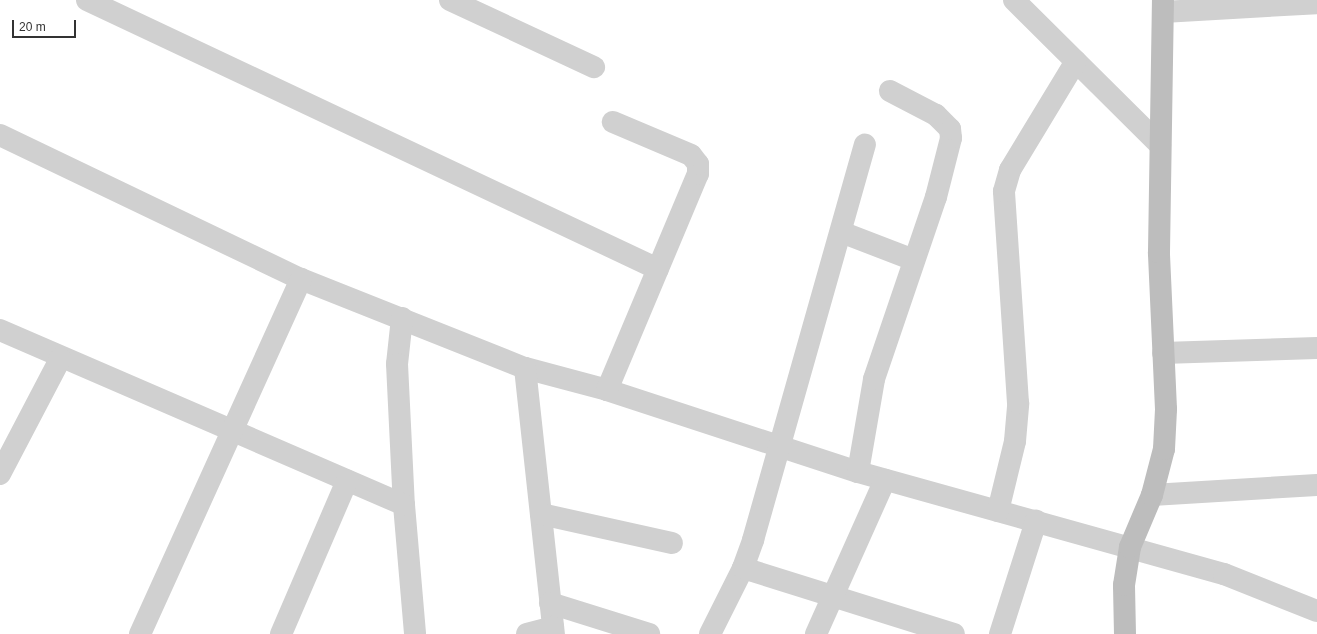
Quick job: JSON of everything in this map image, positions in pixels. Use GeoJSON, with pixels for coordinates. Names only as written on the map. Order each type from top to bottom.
{"type":"FeatureCollection","features":[{"type":"Feature","properties":{"kind":"street"},"geometry":{"type":"LineString","coordinates":[[87,0],[658,270]]}},
{"type":"Feature","properties":{"kind":"street"},"geometry":{"type":"LineString","coordinates":[[450,0],[594,67]]}},
{"type":"Feature","properties":{"kind":"street"},"geometry":{"type":"LineString","coordinates":[[1014,0],[1160,145]]}},
{"type":"Feature","properties":{"kind":"street"},"geometry":{"type":"LineString","coordinates":[[1125,634],[1124,585],[1130,547],[1152,495],[1164,449],[1160,145],[1163,6],[1317,3]]}},
{"type":"Feature","properties":{"kind":"street"},"geometry":{"type":"LineString","coordinates":[[998,511],[1015,441],[1018,403],[1004,191],[1010,170],[1076,61]]}},
{"type":"Feature","properties":{"kind":"street"},"geometry":{"type":"LineString","coordinates":[[858,472],[874,378],[936,197],[951,138],[950,129],[936,115],[890,91]]}},
{"type":"Feature","properties":{"kind":"street"},"geometry":{"type":"LineString","coordinates":[[607,390],[698,174],[698,164],[691,155],[613,122]]}},
{"type":"Feature","properties":{"kind":"street"},"geometry":{"type":"LineString","coordinates":[[0,135],[302,279],[525,368],[607,390],[782,448],[885,480],[1224,574],[1317,611]]}},
{"type":"Feature","properties":{"kind":"street"},"geometry":{"type":"LineString","coordinates":[[710,634],[744,568],[782,448],[865,145]]}},
{"type":"Feature","properties":{"kind":"street"},"geometry":{"type":"LineString","coordinates":[[841,232],[914,260]]}},
{"type":"Feature","properties":{"kind":"street"},"geometry":{"type":"LineString","coordinates":[[140,634],[234,431],[302,279]]}},
{"type":"Feature","properties":{"kind":"street"},"geometry":{"type":"LineString","coordinates":[[402,318],[397,364],[404,505],[415,634]]}},
{"type":"Feature","properties":{"kind":"street"},"geometry":{"type":"LineString","coordinates":[[0,330],[60,359],[234,431],[404,505]]}},
{"type":"Feature","properties":{"kind":"street"},"geometry":{"type":"LineString","coordinates":[[1163,353],[1317,348]]}},
{"type":"Feature","properties":{"kind":"street"},"geometry":{"type":"LineString","coordinates":[[0,474],[60,359]]}},
{"type":"Feature","properties":{"kind":"street"},"geometry":{"type":"LineString","coordinates":[[525,368],[553,630],[527,634]]}},
{"type":"Feature","properties":{"kind":"street"},"geometry":{"type":"LineString","coordinates":[[816,634],[885,480]]}},
{"type":"Feature","properties":{"kind":"street"},"geometry":{"type":"LineString","coordinates":[[281,634],[347,481]]}},
{"type":"Feature","properties":{"kind":"street"},"geometry":{"type":"LineString","coordinates":[[1152,495],[1317,485]]}},
{"type":"Feature","properties":{"kind":"street"},"geometry":{"type":"LineString","coordinates":[[541,514],[672,543]]}},
{"type":"Feature","properties":{"kind":"street"},"geometry":{"type":"LineString","coordinates":[[1000,634],[1036,521]]}},
{"type":"Feature","properties":{"kind":"street"},"geometry":{"type":"LineString","coordinates":[[744,568],[834,594],[954,634]]}},
{"type":"Feature","properties":{"kind":"street"},"geometry":{"type":"LineString","coordinates":[[550,603],[649,634]]}}]}
